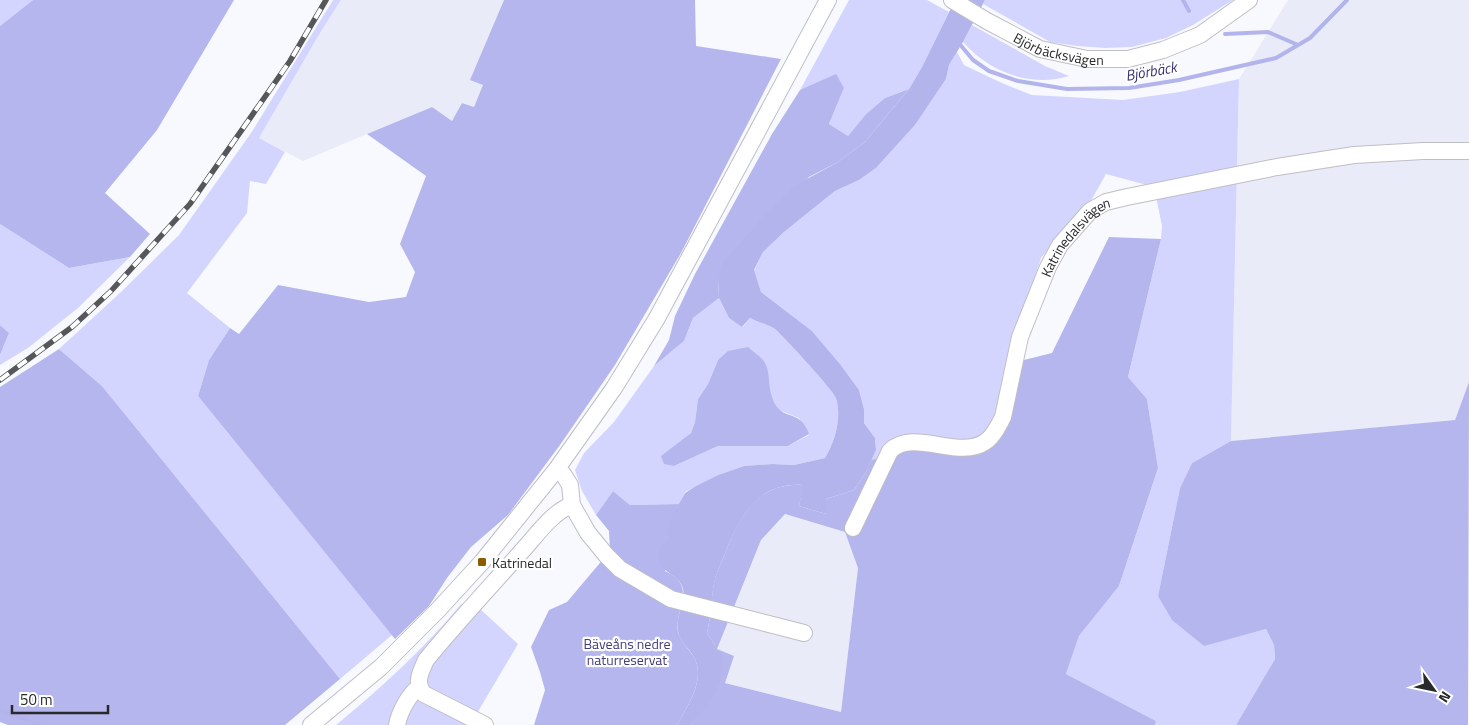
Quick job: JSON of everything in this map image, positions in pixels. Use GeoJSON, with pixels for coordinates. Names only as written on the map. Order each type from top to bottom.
{"type":"FeatureCollection","features":[{"type":"Feature","properties":{"kind":"street"},"geometry":{"type":"LineString","coordinates":[[311,725],[381,667],[437,611],[488,555],[556,470],[614,388],[657,318],[828,0]]}},
{"type":"Feature","properties":{"kind":"street","name":"Björbäcksvägen"},"geometry":{"type":"LineString","coordinates":[[952,0],[1040,49],[1087,59],[1128,59],[1162,50],[1200,35],[1250,0]]}},
{"type":"Feature","properties":{"kind":"street","name":"Katrinedalsvägen"},"geometry":{"type":"LineString","coordinates":[[853,528],[894,446],[906,443],[971,449],[986,442],[998,427],[1003,417],[1020,337],[1048,267],[1060,244],[1090,211],[1106,202],[1127,197],[1277,167],[1354,155],[1422,151],[1469,151]]}},
{"type":"Feature","properties":{"kind":"street"},"geometry":{"type":"LineString","coordinates":[[556,470],[563,474],[570,485],[572,505],[588,532],[620,569],[671,599],[804,633]]}},
{"type":"Feature","properties":{"kind":"street"},"geometry":{"type":"LineString","coordinates":[[486,725],[424,694],[419,688],[420,676],[426,660],[459,620],[548,523],[565,507],[572,505]]}},
{"type":"Feature","properties":{"kind":"street"},"geometry":{"type":"LineString","coordinates":[[397,725],[405,706],[416,689],[419,688]]}},
{"type":"Feature","properties":{"kind":"shaded area"},"geometry":{"type":"Polygon","coordinates":[[[0,0],[33,0],[0,26],[0,0]]]}},
{"type":"Feature","properties":{"kind":"shaded area"},"geometry":{"type":"Polygon","coordinates":[[[333,0],[341,0],[259,138],[285,152],[266,184],[250,181],[247,213],[187,293],[230,328],[209,360],[198,396],[392,635],[340,679],[102,386],[59,349],[179,235],[251,133],[333,0]]]}},
{"type":"Feature","properties":{"kind":"shaded area"},"geometry":{"type":"Polygon","coordinates":[[[341,0],[504,0],[471,80],[484,85],[474,107],[462,103],[452,121],[431,107],[303,161],[259,138],[341,0]]]}},
{"type":"Feature","properties":{"kind":"shaded area"},"geometry":{"type":"Polygon","coordinates":[[[849,0],[927,0],[949,12],[909,89],[885,98],[866,114],[848,136],[829,124],[844,88],[812,86],[800,90],[849,0]]]}},
{"type":"Feature","properties":{"kind":"shaded area"},"geometry":{"type":"Polygon","coordinates":[[[955,0],[985,0],[949,65],[946,79],[915,125],[876,168],[859,180],[835,191],[784,232],[763,252],[754,270],[761,292],[812,331],[859,390],[864,409],[864,423],[875,438],[876,450],[866,472],[854,490],[826,499],[826,514],[799,506],[803,485],[788,485],[763,495],[753,503],[745,514],[721,563],[713,590],[707,633],[715,645],[715,650],[723,655],[720,679],[713,698],[690,725],[677,725],[694,692],[698,674],[694,657],[682,641],[677,626],[684,594],[683,589],[678,580],[663,568],[658,560],[659,549],[667,541],[672,516],[685,493],[718,475],[744,466],[794,465],[825,458],[832,444],[838,421],[838,406],[833,393],[775,329],[750,318],[742,327],[729,318],[719,298],[718,280],[724,261],[794,186],[838,162],[865,142],[909,89],[955,0]]]}},
{"type":"Feature","properties":{"kind":"shaded area"},"geometry":{"type":"Polygon","coordinates":[[[985,0],[1233,0],[1193,25],[1166,38],[1132,47],[1105,48],[1050,42],[983,4],[985,0]]]}},
{"type":"Feature","properties":{"kind":"shaded area"},"geometry":{"type":"Polygon","coordinates":[[[1288,0],[1469,0],[1469,382],[1455,420],[1231,441],[1239,79],[1288,0]]]}},
{"type":"Feature","properties":{"kind":"shaded area"},"geometry":{"type":"Polygon","coordinates":[[[972,25],[1045,66],[1069,76],[1040,80],[1011,75],[998,69],[973,53],[963,42],[972,25]]]}},
{"type":"Feature","properties":{"kind":"shaded area"},"geometry":{"type":"Polygon","coordinates":[[[957,52],[964,65],[1032,95],[1123,100],[1180,92],[1239,79],[1231,441],[1192,463],[1180,488],[1158,596],[1204,645],[1266,629],[1274,645],[1275,659],[1236,725],[1155,725],[1156,721],[1066,674],[1079,636],[1119,586],[1158,468],[1147,399],[1128,377],[1161,239],[1162,226],[1154,187],[1106,174],[1092,199],[1041,258],[1017,332],[994,443],[893,454],[871,460],[876,450],[875,438],[864,423],[864,409],[859,390],[812,331],[761,292],[754,271],[763,252],[784,232],[835,191],[859,180],[876,168],[915,125],[946,79],[949,65],[957,52]]]}},
{"type":"Feature","properties":{"kind":"shaded area"},"geometry":{"type":"Polygon","coordinates":[[[0,224],[69,268],[130,257],[78,308],[28,348],[0,365],[0,355],[9,333],[0,325],[0,224]]]}},
{"type":"Feature","properties":{"kind":"shaded area"},"geometry":{"type":"Polygon","coordinates":[[[719,298],[729,318],[743,327],[750,318],[773,328],[780,334],[818,375],[836,398],[838,421],[829,451],[825,458],[794,465],[744,466],[718,475],[685,492],[679,504],[630,505],[613,491],[596,515],[582,491],[575,470],[584,453],[614,422],[654,366],[684,341],[693,318],[719,298]],[[718,360],[708,384],[698,399],[695,422],[691,433],[662,456],[674,466],[718,446],[788,446],[809,435],[799,418],[779,410],[770,396],[769,380],[718,360]]]}},
{"type":"Feature","properties":{"kind":"shaded area"},"geometry":{"type":"Polygon","coordinates":[[[785,514],[845,532],[858,567],[841,712],[725,683],[717,649],[761,540],[785,514]]]}},
{"type":"Feature","properties":{"kind":"shaded area"},"geometry":{"type":"Polygon","coordinates":[[[462,603],[460,614],[416,679],[471,725],[336,725],[402,667],[462,603]]]}},
{"type":"Feature","properties":{"kind":"shaded area"},"geometry":{"type":"Polygon","coordinates":[[[479,608],[518,644],[476,715],[430,693],[425,679],[430,665],[479,608]]]}},
{"type":"Feature","properties":{"kind":"green space"},"geometry":{"type":"Polygon","coordinates":[[[33,0],[234,0],[157,130],[105,193],[150,234],[130,257],[69,268],[0,224],[0,26],[33,0]]]}},
{"type":"Feature","properties":{"kind":"green space"},"geometry":{"type":"Polygon","coordinates":[[[504,0],[695,0],[696,46],[781,59],[681,253],[615,365],[560,445],[508,515],[471,547],[447,578],[429,606],[395,639],[198,396],[209,360],[230,328],[239,334],[278,285],[369,302],[406,297],[415,272],[400,244],[426,176],[367,134],[432,107],[452,121],[462,103],[474,107],[483,85],[470,80],[504,0]]]}},
{"type":"Feature","properties":{"kind":"green space"},"geometry":{"type":"Polygon","coordinates":[[[836,74],[844,88],[829,124],[848,136],[866,114],[885,98],[909,89],[865,142],[838,162],[809,177],[718,280],[719,298],[693,318],[684,341],[654,366],[669,340],[675,316],[695,274],[772,134],[800,90],[836,74]]]}},
{"type":"Feature","properties":{"kind":"green space"},"geometry":{"type":"Polygon","coordinates":[[[1109,237],[1161,239],[1128,377],[1147,399],[1158,468],[1119,586],[1079,636],[1066,674],[1156,721],[1155,725],[690,725],[699,713],[715,651],[715,645],[707,633],[715,579],[738,525],[753,503],[775,489],[788,485],[804,485],[799,506],[826,514],[826,499],[854,490],[866,472],[871,460],[912,446],[994,443],[1016,362],[1052,353],[1109,237]],[[785,514],[761,540],[717,649],[734,656],[725,683],[841,712],[858,568],[845,532],[785,514]]]}},
{"type":"Feature","properties":{"kind":"green space"},"geometry":{"type":"Polygon","coordinates":[[[0,325],[9,333],[0,355],[0,325]]]}},
{"type":"Feature","properties":{"kind":"green space"},"geometry":{"type":"Polygon","coordinates":[[[748,347],[766,365],[770,389],[778,408],[802,422],[809,434],[788,446],[718,446],[674,466],[664,464],[661,456],[691,433],[695,422],[698,399],[708,384],[718,360],[728,351],[748,347]]]}},
{"type":"Feature","properties":{"kind":"green space"},"geometry":{"type":"Polygon","coordinates":[[[59,349],[102,386],[340,679],[285,725],[8,725],[0,722],[0,387],[59,349]]]}},
{"type":"Feature","properties":{"kind":"green space"},"geometry":{"type":"Polygon","coordinates":[[[1469,382],[1468,725],[1236,725],[1275,659],[1274,645],[1266,629],[1204,646],[1172,620],[1158,596],[1180,488],[1192,463],[1231,441],[1455,420],[1469,382]]]}},
{"type":"Feature","properties":{"kind":"green space","name":"Bäveåns nedre naturreservat"},"geometry":{"type":"Polygon","coordinates":[[[613,491],[630,505],[679,504],[669,529],[665,571],[675,577],[682,586],[683,599],[677,626],[679,635],[694,657],[697,665],[697,683],[694,692],[677,725],[534,725],[545,690],[531,647],[549,610],[567,602],[610,551],[609,531],[596,515],[613,491]]]}},
{"type":"Feature","properties":{"kind":"waterway"},"geometry":{"type":"LineString","coordinates":[[1183,0],[1189,11]]}},
{"type":"Feature","properties":{"kind":"waterway","name":"Björbäck"},"geometry":{"type":"LineString","coordinates":[[958,42],[973,60],[989,71],[1018,81],[1067,89],[1129,88],[1179,80],[1276,58],[1310,38],[1347,0]]}},
{"type":"Feature","properties":{"kind":"waterway"},"geometry":{"type":"LineString","coordinates":[[1225,34],[1268,32],[1298,45]]}},
{"type":"Feature","properties":{"kind":"waterway"},"geometry":{"type":"LineString","coordinates":[[0,710],[40,725]]}},
{"type":"Feature","properties":{"kind":"railway"},"geometry":{"type":"LineString","coordinates":[[0,380],[72,327],[111,291],[190,204],[290,61],[326,0]]}},
{"type":"Feature","properties":{"kind":"place","name":"Katrinedal"},"geometry":{"type":"Point","coordinates":[482,562]}}]}
